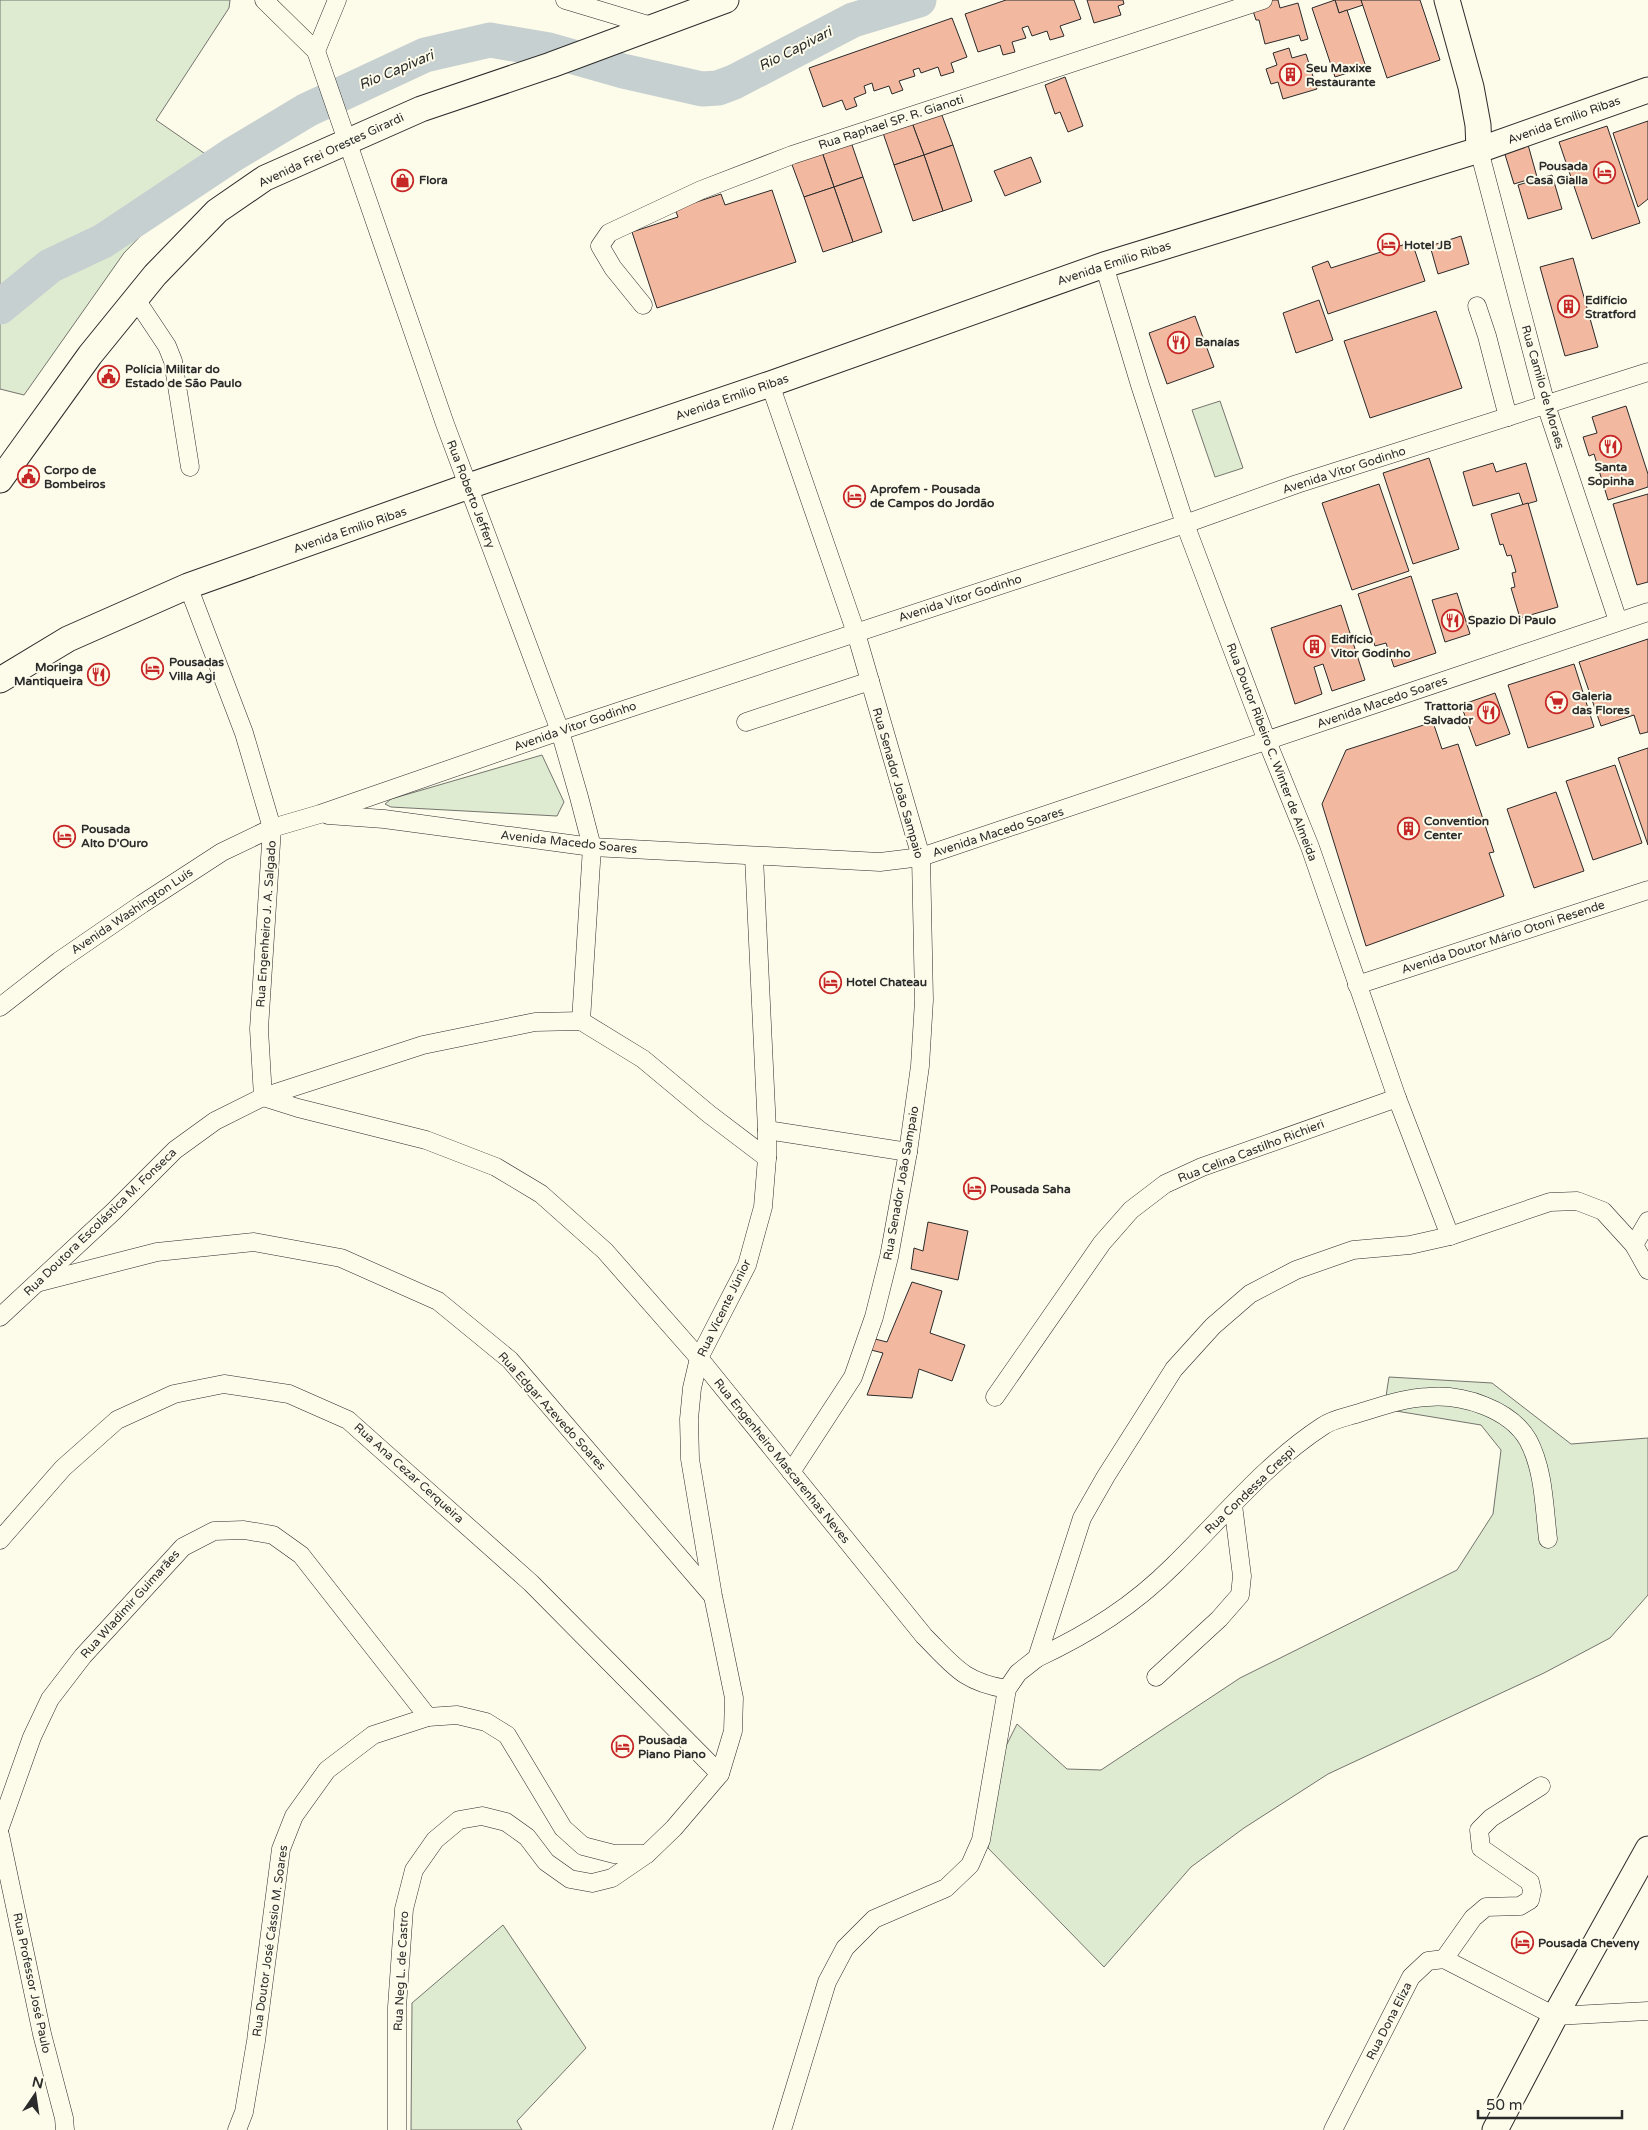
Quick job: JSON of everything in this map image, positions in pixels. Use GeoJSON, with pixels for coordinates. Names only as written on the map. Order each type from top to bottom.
{"type":"FeatureCollection","features":[{"type":"Feature","properties":{"kind":"street"},"geometry":{"type":"LineString","coordinates":[[264,0],[319,58],[337,0]]}},
{"type":"Feature","properties":{"kind":"street"},"geometry":{"type":"LineString","coordinates":[[565,0],[655,27]]}},
{"type":"Feature","properties":{"kind":"street","name":"Avenida Frei Orestes Girardi"},"geometry":{"type":"LineString","coordinates":[[0,480],[90,355],[135,298],[217,211],[265,178],[344,133],[551,65],[726,0]]}},
{"type":"Feature","properties":{"kind":"street","name":"Rua Raphael SP. R. Gianoti"},"geometry":{"type":"LineString","coordinates":[[643,306],[613,268],[600,246],[609,233],[701,190],[792,155],[1263,0]]}},
{"type":"Feature","properties":{"kind":"street"},"geometry":{"type":"LineString","coordinates":[[1446,0],[1471,87],[1478,125],[1479,150]]}},
{"type":"Feature","properties":{"kind":"street","name":"Rua Roberto Jeffery"},"geometry":{"type":"LineString","coordinates":[[319,58],[445,424],[560,731],[592,847],[581,1020]]}},
{"type":"Feature","properties":{"kind":"street","name":"Avenida Emílio Ribas"},"geometry":{"type":"LineString","coordinates":[[0,680],[68,639],[188,586],[469,486],[770,384],[1104,265],[1479,150],[1648,90]]}},
{"type":"Feature","properties":{"kind":"street","name":"Rua Camilo de Moraes"},"geometry":{"type":"LineString","coordinates":[[1479,150],[1546,405],[1618,621]]}},
{"type":"Feature","properties":{"kind":"street","name":"Rua Doutor Ribeiro C. Winter de Almeida"},"geometry":{"type":"LineString","coordinates":[[1104,265],[1140,386],[1185,524],[1267,741],[1310,847],[1397,1098],[1450,1236]]}},
{"type":"Feature","properties":{"kind":"street"},"geometry":{"type":"LineString","coordinates":[[135,298],[167,346],[173,361],[190,467]]}},
{"type":"Feature","properties":{"kind":"street"},"geometry":{"type":"LineString","coordinates":[[1477,306],[1487,336],[1508,417]]}},
{"type":"Feature","properties":{"kind":"street","name":"Avenida Vitor Godinho"},"geometry":{"type":"LineString","coordinates":[[272,828],[320,814],[560,731],[1185,524],[1297,484],[1648,372]]}},
{"type":"Feature","properties":{"kind":"street","name":"Rua Senador João Sampaio"},"geometry":{"type":"LineString","coordinates":[[770,384],[856,632],[921,857],[924,1000],[920,1066],[908,1152],[889,1257],[874,1317],[853,1377],[791,1472]]}},
{"type":"Feature","properties":{"kind":"street","name":"Rua Engenheiro J. A. Salgado"},"geometry":{"type":"LineString","coordinates":[[188,586],[244,734],[272,828],[259,1029],[263,1097]]}},
{"type":"Feature","properties":{"kind":"street","name":"Avenida Macedo Soares"},"geometry":{"type":"LineString","coordinates":[[320,814],[384,819],[592,847],[754,857],[880,862],[921,857],[1648,612]]}},
{"type":"Feature","properties":{"kind":"street"},"geometry":{"type":"LineString","coordinates":[[746,722],[870,681]]}},
{"type":"Feature","properties":{"kind":"street"},"geometry":{"type":"LineString","coordinates":[[384,792],[380,810],[384,819]]}},
{"type":"Feature","properties":{"kind":"street","name":"Avenida Washington Luís"},"geometry":{"type":"LineString","coordinates":[[0,1007],[59,961],[142,904],[222,852],[272,828]]}},
{"type":"Feature","properties":{"kind":"street","name":"Rua Vicente Júnior"},"geometry":{"type":"LineString","coordinates":[[674,1828],[720,1774],[733,1731],[734,1698],[713,1596],[690,1459],[689,1419],[692,1388],[699,1358],[747,1265],[764,1207],[768,1158],[754,857]]}},
{"type":"Feature","properties":{"kind":"street","name":"Avenida Doutor Mário Otoni Resende"},"geometry":{"type":"LineString","coordinates":[[1357,984],[1648,890]]}},
{"type":"Feature","properties":{"kind":"street"},"geometry":{"type":"LineString","coordinates":[[581,1020],[642,1059],[709,1114],[768,1158]]}},
{"type":"Feature","properties":{"kind":"street","name":"Rua Doutora Escolástica M. Fonseca"},"geometry":{"type":"LineString","coordinates":[[0,1317],[114,1211],[175,1150],[215,1122],[263,1097],[423,1045],[535,1022],[581,1020]]}},
{"type":"Feature","properties":{"kind":"street","name":"Rua Engenheiro Mascarenhas Neves"},"geometry":{"type":"LineString","coordinates":[[263,1097],[298,1108],[426,1140],[503,1171],[541,1194],[605,1251],[699,1358],[924,1636],[964,1676],[988,1686],[1007,1689]]}},
{"type":"Feature","properties":{"kind":"street","name":"Rua Celina Castilho Richieri"},"geometry":{"type":"LineString","coordinates":[[995,1397],[1102,1243],[1131,1210],[1165,1184],[1202,1167],[1397,1098]]}},
{"type":"Feature","properties":{"kind":"street"},"geometry":{"type":"LineString","coordinates":[[767,1130],[908,1152]]}},
{"type":"Feature","properties":{"kind":"street"},"geometry":{"type":"LineString","coordinates":[[1037,1658],[1082,1518],[1106,1476],[1174,1369],[1214,1326],[1250,1294],[1296,1270],[1353,1250],[1410,1244],[1450,1236],[1550,1202],[1577,1201],[1603,1210],[1634,1245],[1648,1270]]}},
{"type":"Feature","properties":{"kind":"street"},"geometry":{"type":"LineString","coordinates":[[1634,1245],[1648,1221]]}},
{"type":"Feature","properties":{"kind":"street","name":"Rua Edgar Azevedo Soares"},"geometry":{"type":"LineString","coordinates":[[37,1283],[158,1252],[254,1242],[341,1258],[438,1301],[510,1360],[713,1596]]}},
{"type":"Feature","properties":{"kind":"street","name":"Rua Ana Cezar Cerqueira"},"geometry":{"type":"LineString","coordinates":[[0,1540],[63,1468],[117,1420],[174,1394],[224,1384],[289,1394],[348,1420],[356,1426],[531,1583],[720,1774]]}},
{"type":"Feature","properties":{"kind":"street","name":"Rua Condessa Crespi"},"geometry":{"type":"LineString","coordinates":[[1007,1689],[1018,1673],[1037,1658],[1113,1618],[1172,1567],[1289,1450],[1325,1424],[1394,1402],[1430,1396],[1475,1401],[1509,1418],[1527,1439],[1539,1467],[1548,1540]]}},
{"type":"Feature","properties":{"kind":"street"},"geometry":{"type":"LineString","coordinates":[[1156,1677],[1219,1619],[1240,1594],[1242,1576],[1234,1505]]}},
{"type":"Feature","properties":{"kind":"street","name":"Rua Wladimir Guimarães"},"geometry":{"type":"LineString","coordinates":[[0,1828],[32,1737],[50,1699],[82,1656],[183,1547],[214,1531],[244,1530],[273,1535],[302,1555],[428,1717]]}},
{"type":"Feature","properties":{"kind":"street"},"geometry":{"type":"LineString","coordinates":[[782,2130],[827,1982],[845,1948],[874,1919],[946,1888],[970,1865],[981,1840],[1007,1689]]}},
{"type":"Feature","properties":{"kind":"street","name":"Rua Doutor José Cássio M. Soares"},"geometry":{"type":"LineString","coordinates":[[236,2130],[244,2112],[256,2041],[281,1849],[294,1816],[327,1770],[374,1735],[428,1717],[457,1715],[486,1722],[507,1735],[563,1828],[583,1846],[614,1854],[647,1854]]}},
{"type":"Feature","properties":{"kind":"street"},"geometry":{"type":"LineString","coordinates":[[1540,1786],[1491,1818],[1479,1830],[1481,1848],[1530,1882],[1532,1891],[1530,1900],[1520,1906],[1486,1907],[1473,1918],[1444,1959],[1555,2016],[1648,2011]]}},
{"type":"Feature","properties":{"kind":"street","name":"Rua Neg L. de Castro"},"geometry":{"type":"LineString","coordinates":[[397,2130],[398,2007],[404,1910],[414,1870],[435,1840],[459,1820],[482,1816],[506,1822],[527,1837],[546,1862],[570,1879],[592,1883],[612,1878],[647,1854],[674,1828]]}},
{"type":"Feature","properties":{"kind":"street","name":"Rua Professor José Paulo"},"geometry":{"type":"LineString","coordinates":[[0,1835],[42,2034],[64,2118],[65,2130]]}},
{"type":"Feature","properties":{"kind":"street"},"geometry":{"type":"LineString","coordinates":[[1495,2130],[1555,2016],[1648,1849]]}},
{"type":"Feature","properties":{"kind":"street","name":"Rua Dona Eliza"},"geometry":{"type":"LineString","coordinates":[[1333,2130],[1411,1977],[1428,1961],[1444,1959]]}},
{"type":"Feature","properties":{"kind":"green space"},"geometry":{"type":"Polygon","coordinates":[[[0,0],[230,0],[229,8],[156,120],[214,160],[124,253],[24,395],[0,389],[0,0]]]}},
{"type":"Feature","properties":{"kind":"green space"},"geometry":{"type":"Polygon","coordinates":[[[1220,401],[1243,468],[1215,477],[1192,410],[1220,401]]]}},
{"type":"Feature","properties":{"kind":"green space"},"geometry":{"type":"Polygon","coordinates":[[[542,755],[564,802],[557,816],[391,807],[385,804],[391,799],[542,755]]]}},
{"type":"Feature","properties":{"kind":"green space"},"geometry":{"type":"Polygon","coordinates":[[[1389,1377],[1492,1383],[1571,1444],[1648,1438],[1648,1595],[1610,1638],[1544,1673],[1328,1774],[1244,1828],[1191,1867],[1104,1967],[988,1848],[1002,1754],[1017,1724],[1067,1769],[1101,1770],[1240,1678],[1457,1570],[1493,1514],[1501,1450],[1481,1425],[1384,1409],[1389,1377]]]}},
{"type":"Feature","properties":{"kind":"green space"},"geometry":{"type":"Polygon","coordinates":[[[503,1925],[586,2048],[517,2121],[522,2130],[411,2130],[412,2003],[503,1925]]]}},
{"type":"Feature","properties":{"kind":"building"},"geometry":{"type":"Polygon","coordinates":[[[1006,0],[1074,0],[1081,19],[1060,26],[1064,36],[1050,40],[1047,31],[1032,36],[1028,26],[1022,28],[1026,38],[1012,42],[1015,52],[1003,55],[1000,45],[978,52],[965,14],[1006,0]]]}},
{"type":"Feature","properties":{"kind":"building"},"geometry":{"type":"Polygon","coordinates":[[[1087,0],[1123,0],[1124,4],[1118,6],[1121,15],[1094,23],[1087,0]]]}},
{"type":"Feature","properties":{"kind":"building"},"geometry":{"type":"Polygon","coordinates":[[[1278,0],[1280,8],[1298,3],[1308,39],[1301,41],[1299,35],[1265,44],[1259,20],[1256,20],[1251,5],[1278,0]]]}},
{"type":"Feature","properties":{"kind":"building"},"geometry":{"type":"Polygon","coordinates":[[[1335,0],[1361,0],[1363,5],[1339,13],[1335,0]]]}},
{"type":"Feature","properties":{"kind":"building"},"geometry":{"type":"Polygon","coordinates":[[[1335,0],[1339,13],[1347,10],[1366,67],[1335,77],[1312,8],[1335,0]]]}},
{"type":"Feature","properties":{"kind":"building"},"geometry":{"type":"Polygon","coordinates":[[[1361,0],[1420,0],[1440,60],[1387,78],[1361,0]]]}},
{"type":"Feature","properties":{"kind":"building"},"geometry":{"type":"Polygon","coordinates":[[[952,18],[967,57],[951,63],[954,72],[941,76],[938,67],[921,73],[919,68],[913,70],[915,76],[899,81],[903,90],[892,94],[889,86],[874,91],[872,83],[864,86],[866,93],[854,98],[857,106],[846,110],[842,100],[823,107],[809,68],[952,18]]]}},
{"type":"Feature","properties":{"kind":"building","name":"Seu Maxixe Restaurante"},"geometry":{"type":"Polygon","coordinates":[[[1289,48],[1292,58],[1306,54],[1317,89],[1283,99],[1278,82],[1271,84],[1266,69],[1277,65],[1273,53],[1289,48]]]}},
{"type":"Feature","properties":{"kind":"building"},"geometry":{"type":"Polygon","coordinates":[[[1065,77],[1083,126],[1068,132],[1060,112],[1055,114],[1045,85],[1065,77]]]}},
{"type":"Feature","properties":{"kind":"building"},"geometry":{"type":"Polygon","coordinates":[[[940,110],[953,145],[924,155],[911,120],[940,110]]]}},
{"type":"Feature","properties":{"kind":"building"},"geometry":{"type":"Polygon","coordinates":[[[911,120],[924,155],[894,165],[882,130],[911,120]]]}},
{"type":"Feature","properties":{"kind":"building"},"geometry":{"type":"Polygon","coordinates":[[[1648,121],[1648,199],[1638,207],[1613,133],[1648,121]]]}},
{"type":"Feature","properties":{"kind":"building"},"geometry":{"type":"Polygon","coordinates":[[[1607,126],[1640,223],[1592,239],[1559,142],[1607,126]]]}},
{"type":"Feature","properties":{"kind":"building"},"geometry":{"type":"Polygon","coordinates":[[[1527,141],[1537,177],[1514,184],[1503,148],[1527,141]]]}},
{"type":"Feature","properties":{"kind":"building"},"geometry":{"type":"Polygon","coordinates":[[[851,142],[863,177],[834,187],[822,152],[851,142]]]}},
{"type":"Feature","properties":{"kind":"building"},"geometry":{"type":"Polygon","coordinates":[[[953,145],[972,201],[943,211],[924,155],[953,145]]]}},
{"type":"Feature","properties":{"kind":"building"},"geometry":{"type":"Polygon","coordinates":[[[822,152],[834,187],[804,197],[791,162],[822,152]]]}},
{"type":"Feature","properties":{"kind":"building"},"geometry":{"type":"Polygon","coordinates":[[[924,155],[943,211],[913,221],[894,165],[924,155]]]}},
{"type":"Feature","properties":{"kind":"building"},"geometry":{"type":"Polygon","coordinates":[[[1031,157],[1041,182],[1005,196],[994,171],[1031,157]]]}},
{"type":"Feature","properties":{"kind":"building"},"geometry":{"type":"Polygon","coordinates":[[[1552,175],[1562,209],[1528,219],[1518,185],[1552,175]]]}},
{"type":"Feature","properties":{"kind":"building"},"geometry":{"type":"Polygon","coordinates":[[[863,177],[882,232],[853,242],[834,187],[863,177]]]}},
{"type":"Feature","properties":{"kind":"building"},"geometry":{"type":"Polygon","coordinates":[[[834,187],[853,242],[823,252],[804,197],[834,187]]]}},
{"type":"Feature","properties":{"kind":"building"},"geometry":{"type":"Polygon","coordinates":[[[772,190],[796,262],[657,308],[632,232],[678,217],[675,209],[721,194],[725,205],[772,190]]]}},
{"type":"Feature","properties":{"kind":"building"},"geometry":{"type":"Polygon","coordinates":[[[1461,236],[1469,264],[1438,274],[1430,246],[1461,236]]]}},
{"type":"Feature","properties":{"kind":"building"},"geometry":{"type":"Polygon","coordinates":[[[1412,242],[1425,281],[1328,314],[1312,267],[1328,261],[1331,268],[1412,242]]]}},
{"type":"Feature","properties":{"kind":"building","name":"Edifício Stratford"},"geometry":{"type":"Polygon","coordinates":[[[1573,258],[1598,347],[1565,356],[1540,267],[1573,258]]]}},
{"type":"Feature","properties":{"kind":"building"},"geometry":{"type":"Polygon","coordinates":[[[1319,300],[1333,340],[1296,353],[1283,313],[1319,300]]]}},
{"type":"Feature","properties":{"kind":"building"},"geometry":{"type":"Polygon","coordinates":[[[1436,311],[1462,388],[1370,418],[1344,341],[1436,311]]]}},
{"type":"Feature","properties":{"kind":"building"},"geometry":{"type":"Polygon","coordinates":[[[1195,316],[1214,367],[1167,384],[1149,333],[1195,316]]]}},
{"type":"Feature","properties":{"kind":"building"},"geometry":{"type":"Polygon","coordinates":[[[1626,406],[1648,474],[1648,487],[1608,500],[1594,454],[1589,456],[1583,437],[1597,433],[1592,417],[1626,406]]]}},
{"type":"Feature","properties":{"kind":"building"},"geometry":{"type":"Polygon","coordinates":[[[1429,458],[1459,549],[1413,564],[1383,473],[1429,458]]]}},
{"type":"Feature","properties":{"kind":"building"},"geometry":{"type":"Polygon","coordinates":[[[1493,463],[1496,472],[1526,463],[1537,501],[1523,505],[1519,493],[1473,506],[1463,472],[1493,463]]]}},
{"type":"Feature","properties":{"kind":"building"},"geometry":{"type":"Polygon","coordinates":[[[1379,484],[1409,571],[1352,590],[1322,503],[1379,484]]]}},
{"type":"Feature","properties":{"kind":"building"},"geometry":{"type":"Polygon","coordinates":[[[1648,494],[1648,582],[1637,585],[1613,504],[1648,494]]]}},
{"type":"Feature","properties":{"kind":"building"},"geometry":{"type":"Polygon","coordinates":[[[1528,503],[1558,607],[1520,618],[1511,588],[1515,587],[1512,573],[1516,572],[1511,555],[1507,556],[1503,544],[1500,545],[1491,514],[1528,503]]]}},
{"type":"Feature","properties":{"kind":"building"},"geometry":{"type":"Polygon","coordinates":[[[1411,576],[1436,653],[1394,667],[1386,643],[1375,646],[1358,594],[1411,576]]]}},
{"type":"Feature","properties":{"kind":"building"},"geometry":{"type":"Polygon","coordinates":[[[1457,593],[1470,634],[1445,642],[1432,600],[1457,593]]]}},
{"type":"Feature","properties":{"kind":"building","name":"Edifício Vitor Godinho"},"geometry":{"type":"Polygon","coordinates":[[[1341,605],[1365,680],[1332,691],[1323,664],[1314,667],[1322,694],[1295,704],[1271,628],[1341,605]]]}},
{"type":"Feature","properties":{"kind":"building"},"geometry":{"type":"Polygon","coordinates":[[[1648,639],[1648,732],[1640,734],[1634,715],[1601,726],[1579,662],[1648,639]]]}},
{"type":"Feature","properties":{"kind":"building"},"geometry":{"type":"Polygon","coordinates":[[[1574,664],[1594,727],[1528,748],[1508,685],[1574,664]]]}},
{"type":"Feature","properties":{"kind":"building"},"geometry":{"type":"Polygon","coordinates":[[[1495,693],[1510,734],[1476,746],[1461,705],[1495,693]]]}},
{"type":"Feature","properties":{"kind":"building","name":"Convention Center"},"geometry":{"type":"Polygon","coordinates":[[[1433,722],[1442,749],[1458,744],[1494,852],[1489,853],[1504,896],[1366,946],[1322,804],[1346,750],[1433,722]]]}},
{"type":"Feature","properties":{"kind":"building"},"geometry":{"type":"Polygon","coordinates":[[[1648,748],[1648,845],[1618,758],[1648,748]]]}},
{"type":"Feature","properties":{"kind":"building"},"geometry":{"type":"Polygon","coordinates":[[[1615,765],[1642,843],[1593,860],[1566,781],[1615,765]]]}},
{"type":"Feature","properties":{"kind":"building"},"geometry":{"type":"Polygon","coordinates":[[[1556,792],[1584,871],[1534,888],[1507,809],[1556,792]]]}},
{"type":"Feature","properties":{"kind":"building"},"geometry":{"type":"Polygon","coordinates":[[[928,1222],[968,1231],[958,1280],[911,1269],[914,1248],[923,1251],[928,1222]]]}},
{"type":"Feature","properties":{"kind":"building"},"geometry":{"type":"Polygon","coordinates":[[[912,1282],[942,1291],[930,1333],[965,1345],[952,1381],[919,1369],[912,1398],[867,1395],[883,1353],[871,1350],[875,1339],[887,1342],[912,1282]]]}},
{"type":"Feature","properties":{"kind":"waterway","name":"Rio Capivari"},"geometry":{"type":"LineString","coordinates":[[0,307],[50,266],[103,241],[232,155],[307,110],[425,55],[490,40],[549,50],[623,71],[702,89],[718,88],[734,82],[853,20],[919,0]]}},
{"type":"Feature","properties":{"kind":"place","name":"Seu Maxixe Restaurante"},"geometry":{"type":"Point","coordinates":[1290,75]}},
{"type":"Feature","properties":{"kind":"place","name":"Pousada Casa Gialla"},"geometry":{"type":"Point","coordinates":[1604,173]}},
{"type":"Feature","properties":{"kind":"place","name":"Flora"},"geometry":{"type":"Point","coordinates":[403,180]}},
{"type":"Feature","properties":{"kind":"place","name":"Hotel JB"},"geometry":{"type":"Point","coordinates":[1388,245]}},
{"type":"Feature","properties":{"kind":"place","name":"Edifício Stratford"},"geometry":{"type":"Point","coordinates":[1569,307]}},
{"type":"Feature","properties":{"kind":"place","name":"Banaías"},"geometry":{"type":"Point","coordinates":[1179,342]}},
{"type":"Feature","properties":{"kind":"place","name":"Polícia Militar do Estado de São Paulo"},"geometry":{"type":"Point","coordinates":[109,376]}},
{"type":"Feature","properties":{"kind":"place","name":"Santa Sopinha"},"geometry":{"type":"Point","coordinates":[1611,446]}},
{"type":"Feature","properties":{"kind":"place","name":"Corpo de Bombeiros"},"geometry":{"type":"Point","coordinates":[28,477]}},
{"type":"Feature","properties":{"kind":"place","name":"Aprofem - Pousada de Campos do Jordão"},"geometry":{"type":"Point","coordinates":[854,496]}},
{"type":"Feature","properties":{"kind":"place","name":"Spazio Di Paulo"},"geometry":{"type":"Point","coordinates":[1452,620]}},
{"type":"Feature","properties":{"kind":"place","name":"Edifício Vitor Godinho"},"geometry":{"type":"Point","coordinates":[1315,646]}},
{"type":"Feature","properties":{"kind":"place","name":"Pousadas Villa Agi"},"geometry":{"type":"Point","coordinates":[153,669]}},
{"type":"Feature","properties":{"kind":"place","name":"Moringa Mantiqueira"},"geometry":{"type":"Point","coordinates":[99,674]}},
{"type":"Feature","properties":{"kind":"place","name":"Galeria das Flores"},"geometry":{"type":"Point","coordinates":[1556,703]}},
{"type":"Feature","properties":{"kind":"place","name":"Trattoria Salvador"},"geometry":{"type":"Point","coordinates":[1489,713]}},
{"type":"Feature","properties":{"kind":"place","name":"Convention Center"},"geometry":{"type":"Point","coordinates":[1408,828]}},
{"type":"Feature","properties":{"kind":"place","name":"Pousada Alto D'Ouro"},"geometry":{"type":"Point","coordinates":[65,836]}},
{"type":"Feature","properties":{"kind":"place","name":"Hotel Chateau"},"geometry":{"type":"Point","coordinates":[830,982]}},
{"type":"Feature","properties":{"kind":"place","name":"Pousada Saha"},"geometry":{"type":"Point","coordinates":[974,1189]}},
{"type":"Feature","properties":{"kind":"place","name":"Pousada Piano Piano"},"geometry":{"type":"Point","coordinates":[622,1747]}},
{"type":"Feature","properties":{"kind":"place","name":"Pousada Cheveny"},"geometry":{"type":"Point","coordinates":[1522,1943]}}]}
